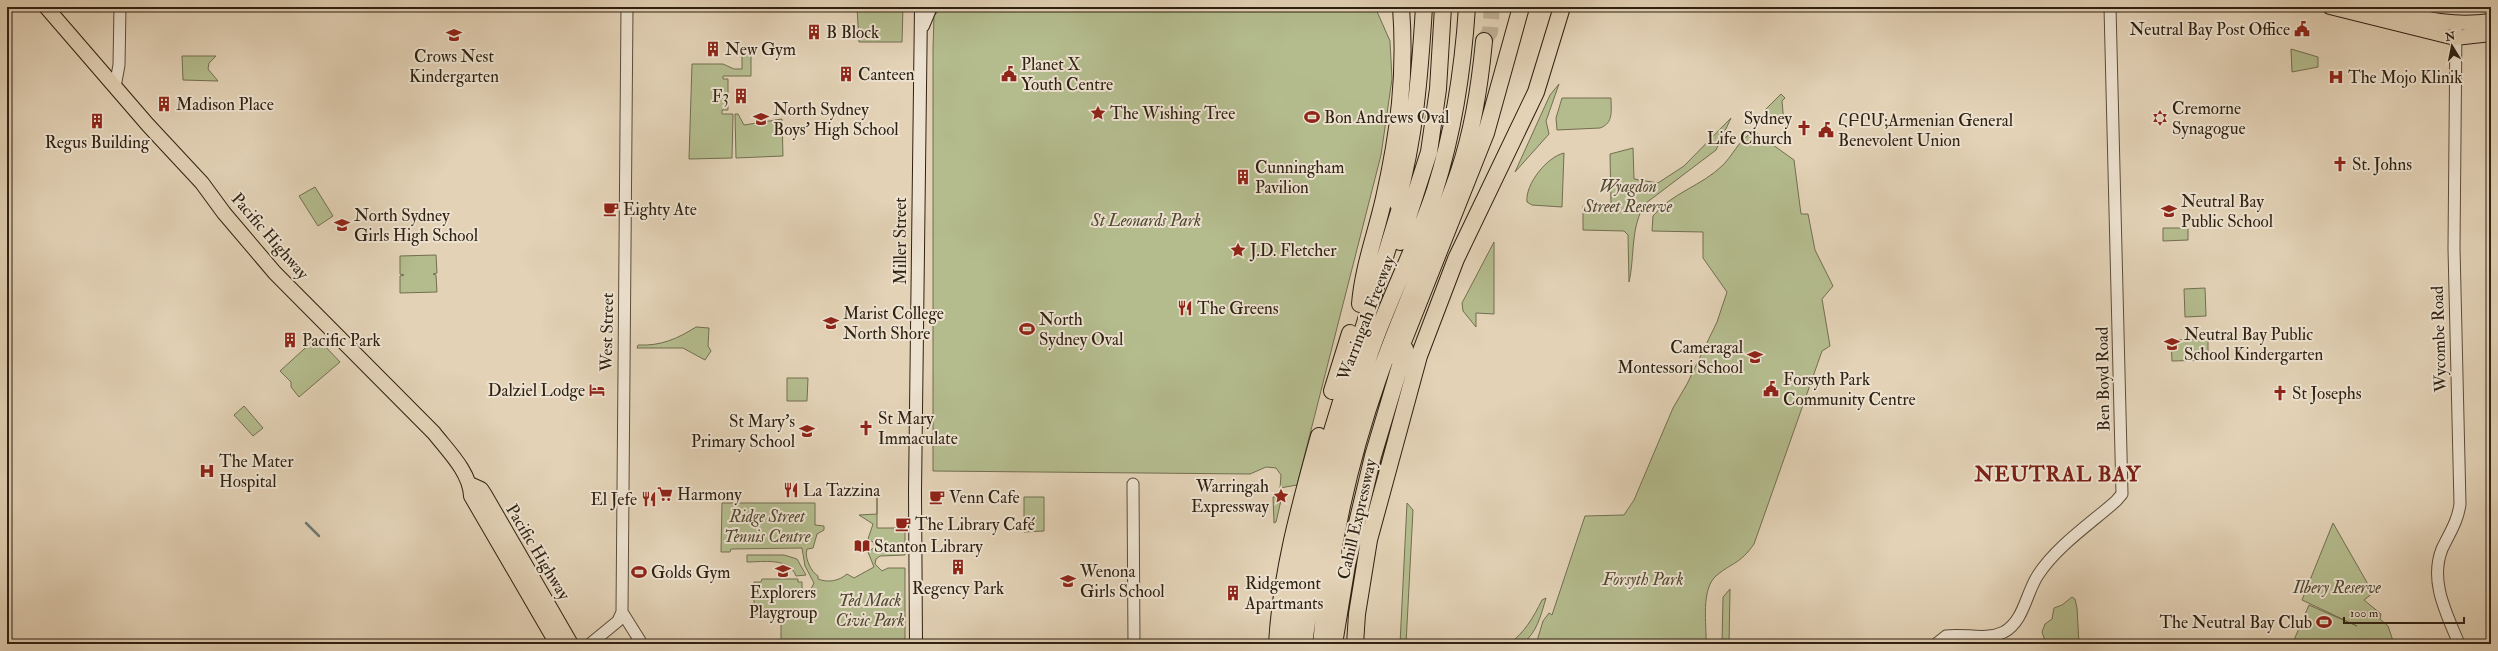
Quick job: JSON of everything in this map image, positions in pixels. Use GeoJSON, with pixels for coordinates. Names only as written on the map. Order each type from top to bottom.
{"type":"FeatureCollection","features":[{"type":"Feature","properties":{"kind":"highway"},"geometry":{"type":"LineString","coordinates":[[1360,304],[1362,280],[1384,196],[1402,92],[1404,60],[1401,7]]}},
{"type":"Feature","properties":{"kind":"highway","name":"Warringah Freeway"},"geometry":{"type":"LineString","coordinates":[[1290,644],[1305,546],[1321,472],[1337,409],[1400,208],[1397,202],[1408,158],[1418,86],[1424,7]]}},
{"type":"Feature","properties":{"kind":"highway"},"geometry":{"type":"LineString","coordinates":[[1362,329],[1370,326],[1419,188],[1429,152],[1439,66],[1443,7]]}},
{"type":"Feature","properties":{"kind":"highway","name":"Warringah Freeway"},"geometry":{"type":"LineString","coordinates":[[1304,644],[1322,531],[1335,474],[1355,402],[1386,311],[1427,211],[1445,155],[1460,81],[1466,7]]}},
{"type":"Feature","properties":{"kind":"highway","name":"Warringah Freeway"},"geometry":{"type":"LineString","coordinates":[[1312,644],[1325,551],[1361,407],[1389,324],[1438,199],[1450,158],[1466,81],[1472,7]]}},
{"type":"Feature","properties":{"kind":"highway","name":"Cahill Expressway"},"geometry":{"type":"LineString","coordinates":[[1355,644],[1357,614],[1369,540],[1405,404],[1422,349],[1456,260],[1536,92],[1562,7]]}},
{"type":"Feature","properties":{"kind":"highway"},"geometry":{"type":"LineString","coordinates":[[1366,414],[1374,412],[1407,336],[1486,133],[1519,9]]}},
{"type":"Feature","properties":{"kind":"highway","name":"Warringah Freeway"},"geometry":{"type":"LineString","coordinates":[[1321,644],[1339,531],[1366,414],[1411,291],[1459,170],[1474,112],[1484,41]]}},
{"type":"Feature","properties":{"kind":"highway"},"geometry":{"type":"LineString","coordinates":[[1386,311],[1386,302],[1414,224],[1426,180],[1430,158],[1429,152]]}},
{"type":"Feature","properties":{"kind":"highway"},"geometry":{"type":"LineString","coordinates":[[1277,644],[1281,595],[1297,515],[1340,362],[1392,206],[1397,202]]}},
{"type":"Feature","properties":{"kind":"highway"},"geometry":{"type":"LineString","coordinates":[[1334,644],[1347,565],[1375,449],[1408,340],[1407,336]]}},
{"type":"Feature","properties":{"kind":"main road","name":"Pacific Highway"},"geometry":{"type":"LineString","coordinates":[[46,7],[115,87],[202,183],[224,213],[272,270],[434,433],[455,459],[470,484],[471,496],[557,644]]}},
{"type":"Feature","properties":{"kind":"main road","name":"Miller Street"},"geometry":{"type":"LineString","coordinates":[[916,644],[915,492],[921,7]]}},
{"type":"Feature","properties":{"kind":"main road"},"geometry":{"type":"LineString","coordinates":[[920,35],[931,7]]}},
{"type":"Feature","properties":{"kind":"main road"},"geometry":{"type":"LineString","coordinates":[[2330,7],[2456,31],[2491,34]]}},
{"type":"Feature","properties":{"kind":"main road"},"geometry":{"type":"LineString","coordinates":[[2378,7],[2456,31],[2491,21]]}},
{"type":"Feature","properties":{"kind":"main road","name":"Pacific Highway"},"geometry":{"type":"LineString","coordinates":[[470,484],[480,489],[484,495],[571,644]]}},
{"type":"Feature","properties":{"kind":"street"},"geometry":{"type":"LineString","coordinates":[[115,87],[119,65],[120,7]]}},
{"type":"Feature","properties":{"kind":"street","name":"West Street"},"geometry":{"type":"LineString","coordinates":[[622,612],[627,7]]}},
{"type":"Feature","properties":{"kind":"street","name":"Ben Boyd Road"},"geometry":{"type":"LineString","coordinates":[[1936,644],[1946,636],[1984,636],[1997,634],[2010,628],[2016,620],[2033,583],[2044,567],[2122,494],[2110,7]]}},
{"type":"Feature","properties":{"kind":"street","name":"Wycombe Road"},"geometry":{"type":"LineString","coordinates":[[2456,31],[2454,248],[2460,504],[2455,522],[2439,559],[2437,576],[2439,590],[2459,644]]}},
{"type":"Feature","properties":{"kind":"street"},"geometry":{"type":"LineString","coordinates":[[1133,484],[1134,644]]}},
{"type":"Feature","properties":{"kind":"street"},"geometry":{"type":"LineString","coordinates":[[590,644],[618,621],[622,612]]}},
{"type":"Feature","properties":{"kind":"street"},"geometry":{"type":"LineString","coordinates":[[622,612],[642,644]]}},
{"type":"Feature","properties":{"kind":"green space"},"geometry":{"type":"Polygon","coordinates":[[[857,7],[903,7],[902,42],[859,42],[857,7]]]}},
{"type":"Feature","properties":{"kind":"green space","name":"St Leonards Park"},"geometry":{"type":"Polygon","coordinates":[[[942,7],[1375,7],[1390,41],[1392,79],[1381,155],[1297,485],[1280,488],[1281,475],[1276,468],[1266,467],[1250,474],[933,471],[933,48],[934,16],[942,7]]]}},
{"type":"Feature","properties":{"kind":"green space"},"geometry":{"type":"Polygon","coordinates":[[[742,46],[751,46],[751,76],[723,76],[723,79],[728,79],[728,110],[722,110],[722,114],[733,114],[732,158],[689,159],[692,64],[723,64],[734,69],[742,69],[742,46]]]}},
{"type":"Feature","properties":{"kind":"green space"},"geometry":{"type":"Polygon","coordinates":[[[2291,49],[2318,57],[2318,67],[2292,72],[2291,49]]]}},
{"type":"Feature","properties":{"kind":"green space"},"geometry":{"type":"Polygon","coordinates":[[[182,56],[216,56],[209,63],[208,69],[218,81],[183,80],[182,56]]]}},
{"type":"Feature","properties":{"kind":"green space"},"geometry":{"type":"Polygon","coordinates":[[[1559,84],[1546,121],[1549,134],[1515,172],[1550,95],[1559,84]]]}},
{"type":"Feature","properties":{"kind":"green space"},"geometry":{"type":"Polygon","coordinates":[[[1781,94],[1785,98],[1782,101],[1784,123],[1781,125],[1767,117],[1764,111],[1781,94]]]}},
{"type":"Feature","properties":{"kind":"green space"},"geometry":{"type":"Polygon","coordinates":[[[1562,98],[1611,98],[1610,119],[1608,123],[1600,128],[1557,130],[1556,118],[1562,98]]]}},
{"type":"Feature","properties":{"kind":"green space"},"geometry":{"type":"Polygon","coordinates":[[[735,114],[738,114],[744,125],[782,119],[783,156],[736,158],[735,114]]]}},
{"type":"Feature","properties":{"kind":"green space","name":"Wyagdon Street Reserve"},"geometry":{"type":"Polygon","coordinates":[[[1731,118],[1716,150],[1646,203],[1637,221],[1629,282],[1628,235],[1624,231],[1583,230],[1583,206],[1611,206],[1610,154],[1633,148],[1634,179],[1658,183],[1684,166],[1731,118]]]}},
{"type":"Feature","properties":{"kind":"green space","name":"Forsyth Park"},"geometry":{"type":"Polygon","coordinates":[[[1755,132],[1794,160],[1801,214],[1808,214],[1815,250],[1833,286],[1822,299],[1830,346],[1822,351],[1754,544],[1745,555],[1717,575],[1708,589],[1706,598],[1706,644],[1558,644],[1557,642],[1537,641],[1543,621],[1549,613],[1552,615],[1585,516],[1624,515],[1634,500],[1673,408],[1687,384],[1717,322],[1727,292],[1703,258],[1703,232],[1652,231],[1653,216],[1669,201],[1715,172],[1727,161],[1746,137],[1755,132]]]}},
{"type":"Feature","properties":{"kind":"green space"},"geometry":{"type":"Polygon","coordinates":[[[1564,153],[1562,207],[1532,205],[1527,202],[1527,195],[1538,172],[1551,160],[1564,153]]]}},
{"type":"Feature","properties":{"kind":"green space"},"geometry":{"type":"Polygon","coordinates":[[[315,187],[333,216],[318,226],[299,196],[315,187]]]}},
{"type":"Feature","properties":{"kind":"green space"},"geometry":{"type":"Polygon","coordinates":[[[2163,228],[2188,228],[2188,240],[2163,241],[2163,228]]]}},
{"type":"Feature","properties":{"kind":"green space"},"geometry":{"type":"Polygon","coordinates":[[[1494,242],[1494,314],[1476,313],[1476,327],[1463,311],[1462,303],[1494,242]]]}},
{"type":"Feature","properties":{"kind":"green space"},"geometry":{"type":"Polygon","coordinates":[[[436,255],[437,273],[433,274],[436,275],[437,292],[400,293],[400,276],[404,275],[400,274],[400,256],[436,255]]]}},
{"type":"Feature","properties":{"kind":"green space"},"geometry":{"type":"Polygon","coordinates":[[[2205,288],[2206,316],[2185,317],[2184,289],[2205,288]]]}},
{"type":"Feature","properties":{"kind":"green space"},"geometry":{"type":"Polygon","coordinates":[[[696,327],[709,328],[708,346],[711,351],[705,360],[683,348],[637,348],[638,345],[668,341],[696,327]]]}},
{"type":"Feature","properties":{"kind":"green space"},"geometry":{"type":"Polygon","coordinates":[[[2208,339],[2208,360],[2172,361],[2171,340],[2208,339]]]}},
{"type":"Feature","properties":{"kind":"green space"},"geometry":{"type":"Polygon","coordinates":[[[314,340],[321,342],[340,362],[299,397],[291,387],[291,382],[280,371],[314,340]]]}},
{"type":"Feature","properties":{"kind":"green space"},"geometry":{"type":"Polygon","coordinates":[[[787,378],[808,378],[807,401],[787,401],[787,378]]]}},
{"type":"Feature","properties":{"kind":"green space"},"geometry":{"type":"Polygon","coordinates":[[[244,406],[263,428],[253,436],[234,415],[244,406]]]}},
{"type":"Feature","properties":{"kind":"green space"},"geometry":{"type":"Polygon","coordinates":[[[1282,496],[1276,522],[1274,523],[1273,497],[1282,496]]]}},
{"type":"Feature","properties":{"kind":"green space"},"geometry":{"type":"Polygon","coordinates":[[[1024,497],[1044,497],[1044,531],[1024,532],[1024,497]]]}},
{"type":"Feature","properties":{"kind":"green space","name":"Ted Mack Civic Park"},"geometry":{"type":"Polygon","coordinates":[[[722,503],[815,503],[815,525],[824,526],[824,530],[817,534],[813,548],[807,549],[806,556],[811,568],[818,576],[818,579],[826,581],[837,580],[847,574],[854,578],[874,567],[868,552],[875,547],[873,542],[868,539],[873,524],[859,515],[877,514],[877,528],[905,528],[905,555],[880,556],[876,559],[875,564],[882,571],[888,568],[905,568],[905,644],[781,644],[781,614],[754,614],[754,582],[761,582],[762,579],[798,579],[798,582],[802,582],[802,592],[811,589],[814,583],[805,566],[802,548],[731,549],[730,552],[721,552],[722,503]]]}},
{"type":"Feature","properties":{"kind":"green space"},"geometry":{"type":"Polygon","coordinates":[[[1407,503],[1413,510],[1406,644],[1400,644],[1407,503]]]}},
{"type":"Feature","properties":{"kind":"green space","name":"Ilbery Reserve"},"geometry":{"type":"Polygon","coordinates":[[[2333,523],[2373,593],[2364,600],[2381,614],[2380,619],[2388,626],[2394,644],[2304,644],[2294,640],[2309,605],[2357,626],[2302,600],[2333,523]]]}},
{"type":"Feature","properties":{"kind":"green space"},"geometry":{"type":"Polygon","coordinates":[[[747,555],[784,555],[797,559],[806,575],[796,576],[793,570],[782,563],[768,561],[747,562],[747,555]]]}},
{"type":"Feature","properties":{"kind":"green space"},"geometry":{"type":"Polygon","coordinates":[[[1730,589],[1729,644],[1722,644],[1723,597],[1730,589]]]}},
{"type":"Feature","properties":{"kind":"green space"},"geometry":{"type":"Polygon","coordinates":[[[2072,597],[2075,599],[2077,608],[2079,644],[2046,644],[2042,632],[2045,624],[2052,619],[2054,608],[2062,605],[2072,597]]]}},
{"type":"Feature","properties":{"kind":"green space"},"geometry":{"type":"Polygon","coordinates":[[[1546,598],[1538,623],[1527,640],[1522,644],[1509,644],[1524,630],[1532,619],[1542,600],[1546,598]]]}},
{"type":"Feature","properties":{"kind":"waterway"},"geometry":{"type":"LineString","coordinates":[[306,523],[319,536]]}},
{"type":"Feature","properties":{"kind":"tunnel"},"geometry":{"type":"LineString","coordinates":[[1484,41],[1490,32],[1492,7]]}},
{"type":"Feature","properties":{"kind":"place","name":"Neutral Bay Post Office"},"geometry":{"type":"Point","coordinates":[2302,29]}},
{"type":"Feature","properties":{"kind":"place","name":"B Block"},"geometry":{"type":"Point","coordinates":[814,32]}},
{"type":"Feature","properties":{"kind":"place","name":"Crows Nest Kindergarten"},"geometry":{"type":"Point","coordinates":[454,35]}},
{"type":"Feature","properties":{"kind":"place","name":"New Gym"},"geometry":{"type":"Point","coordinates":[713,49]}},
{"type":"Feature","properties":{"kind":"place","name":"Canteen"},"geometry":{"type":"Point","coordinates":[846,74]}},
{"type":"Feature","properties":{"kind":"place","name":"Planet X Youth Centre"},"geometry":{"type":"Point","coordinates":[1009,74]}},
{"type":"Feature","properties":{"kind":"place","name":"The Mojo Klinik"},"geometry":{"type":"Point","coordinates":[2336,77]}},
{"type":"Feature","properties":{"kind":"place","name":"F3"},"geometry":{"type":"Point","coordinates":[741,96]}},
{"type":"Feature","properties":{"kind":"place","name":"Madison Place"},"geometry":{"type":"Point","coordinates":[164,104]}},
{"type":"Feature","properties":{"kind":"place","name":"The Wishing Tree"},"geometry":{"type":"Point","coordinates":[1098,113]}},
{"type":"Feature","properties":{"kind":"place","name":"Bon Andrews Oval"},"geometry":{"type":"Point","coordinates":[1312,117]}},
{"type":"Feature","properties":{"kind":"place","name":"Cremorne Synagogue"},"geometry":{"type":"Point","coordinates":[2160,118]}},
{"type":"Feature","properties":{"kind":"place","name":"North Sydney Boys' High School"},"geometry":{"type":"Point","coordinates":[761,119]}},
{"type":"Feature","properties":{"kind":"place","name":"Regus Building"},"geometry":{"type":"Point","coordinates":[97,121]}},
{"type":"Feature","properties":{"kind":"place","name":"Sydney Life Church"},"geometry":{"type":"Point","coordinates":[1804,128]}},
{"type":"Feature","properties":{"kind":"place","name":"ՀԲԸՄ;Armenian General Benevolent Union"},"geometry":{"type":"Point","coordinates":[1826,130]}},
{"type":"Feature","properties":{"kind":"place","name":"St. Johns"},"geometry":{"type":"Point","coordinates":[2340,164]}},
{"type":"Feature","properties":{"kind":"place","name":"Cunningham Pavilion"},"geometry":{"type":"Point","coordinates":[1243,177]}},
{"type":"Feature","properties":{"kind":"place","name":"Eighty Ate"},"geometry":{"type":"Point","coordinates":[611,209]}},
{"type":"Feature","properties":{"kind":"place","name":"Neutral Bay Public School"},"geometry":{"type":"Point","coordinates":[2169,211]}},
{"type":"Feature","properties":{"kind":"place","name":"North Sydney Girls High School"},"geometry":{"type":"Point","coordinates":[342,225]}},
{"type":"Feature","properties":{"kind":"place","name":"J.D. Fletcher"},"geometry":{"type":"Point","coordinates":[1238,250]}},
{"type":"Feature","properties":{"kind":"place","name":"The Greens"},"geometry":{"type":"Point","coordinates":[1185,308]}},
{"type":"Feature","properties":{"kind":"place","name":"Marist College North Shore"},"geometry":{"type":"Point","coordinates":[831,323]}},
{"type":"Feature","properties":{"kind":"place","name":"North Sydney Oval"},"geometry":{"type":"Point","coordinates":[1027,329]}},
{"type":"Feature","properties":{"kind":"place","name":"Pacific Park"},"geometry":{"type":"Point","coordinates":[290,340]}},
{"type":"Feature","properties":{"kind":"place","name":"Neutral Bay Public School Kindergarten"},"geometry":{"type":"Point","coordinates":[2172,344]}},
{"type":"Feature","properties":{"kind":"place","name":"Cameragal Montessori School"},"geometry":{"type":"Point","coordinates":[1755,357]}},
{"type":"Feature","properties":{"kind":"place","name":"Forsyth Park Community Centre"},"geometry":{"type":"Point","coordinates":[1771,389]}},
{"type":"Feature","properties":{"kind":"place","name":"Dalziel Lodge"},"geometry":{"type":"Point","coordinates":[597,390]}},
{"type":"Feature","properties":{"kind":"place","name":"St Josephs"},"geometry":{"type":"Point","coordinates":[2280,393]}},
{"type":"Feature","properties":{"kind":"place","name":"St Mary Immaculate"},"geometry":{"type":"Point","coordinates":[866,428]}},
{"type":"Feature","properties":{"kind":"place","name":"St Mary's Primary School"},"geometry":{"type":"Point","coordinates":[807,431]}},
{"type":"Feature","properties":{"kind":"place","name":"The Mater Hospital"},"geometry":{"type":"Point","coordinates":[207,471]}},
{"type":"Feature","properties":{"kind":"place","name":"La Tazzina"},"geometry":{"type":"Point","coordinates":[791,490]}},
{"type":"Feature","properties":{"kind":"place","name":"Harmony"},"geometry":{"type":"Point","coordinates":[665,494]}},
{"type":"Feature","properties":{"kind":"place","name":"Warringah Expressway"},"geometry":{"type":"Point","coordinates":[1281,496]}},
{"type":"Feature","properties":{"kind":"place","name":"Venn Cafe"},"geometry":{"type":"Point","coordinates":[937,497]}},
{"type":"Feature","properties":{"kind":"place","name":"El Jefe"},"geometry":{"type":"Point","coordinates":[649,499]}},
{"type":"Feature","properties":{"kind":"place","name":"The Library Café"},"geometry":{"type":"Point","coordinates":[903,524]}},
{"type":"Feature","properties":{"kind":"place","name":"Stanton Library"},"geometry":{"type":"Point","coordinates":[862,546]}},
{"type":"Feature","properties":{"kind":"place","name":"Regency Park"},"geometry":{"type":"Point","coordinates":[958,567]}},
{"type":"Feature","properties":{"kind":"place","name":"Explorers Playgroup"},"geometry":{"type":"Point","coordinates":[783,571]}},
{"type":"Feature","properties":{"kind":"place","name":"Golds Gym"},"geometry":{"type":"Point","coordinates":[639,572]}},
{"type":"Feature","properties":{"kind":"place","name":"Wenona Girls School"},"geometry":{"type":"Point","coordinates":[1068,581]}},
{"type":"Feature","properties":{"kind":"place","name":"Ridgemont Apartmants"},"geometry":{"type":"Point","coordinates":[1233,593]}},
{"type":"Feature","properties":{"kind":"place","name":"The Neutral Bay Club"},"geometry":{"type":"Point","coordinates":[2324,622]}},
{"type":"Feature","properties":{"kind":"district","name":"NEUTRAL BAY"},"geometry":{"type":"Point","coordinates":[2058,474]}},
{"type":"Feature","properties":{"kind":"park label","name":"Ridge Street Tennis Centre"},"geometry":{"type":"Point","coordinates":[767,526]}}]}
